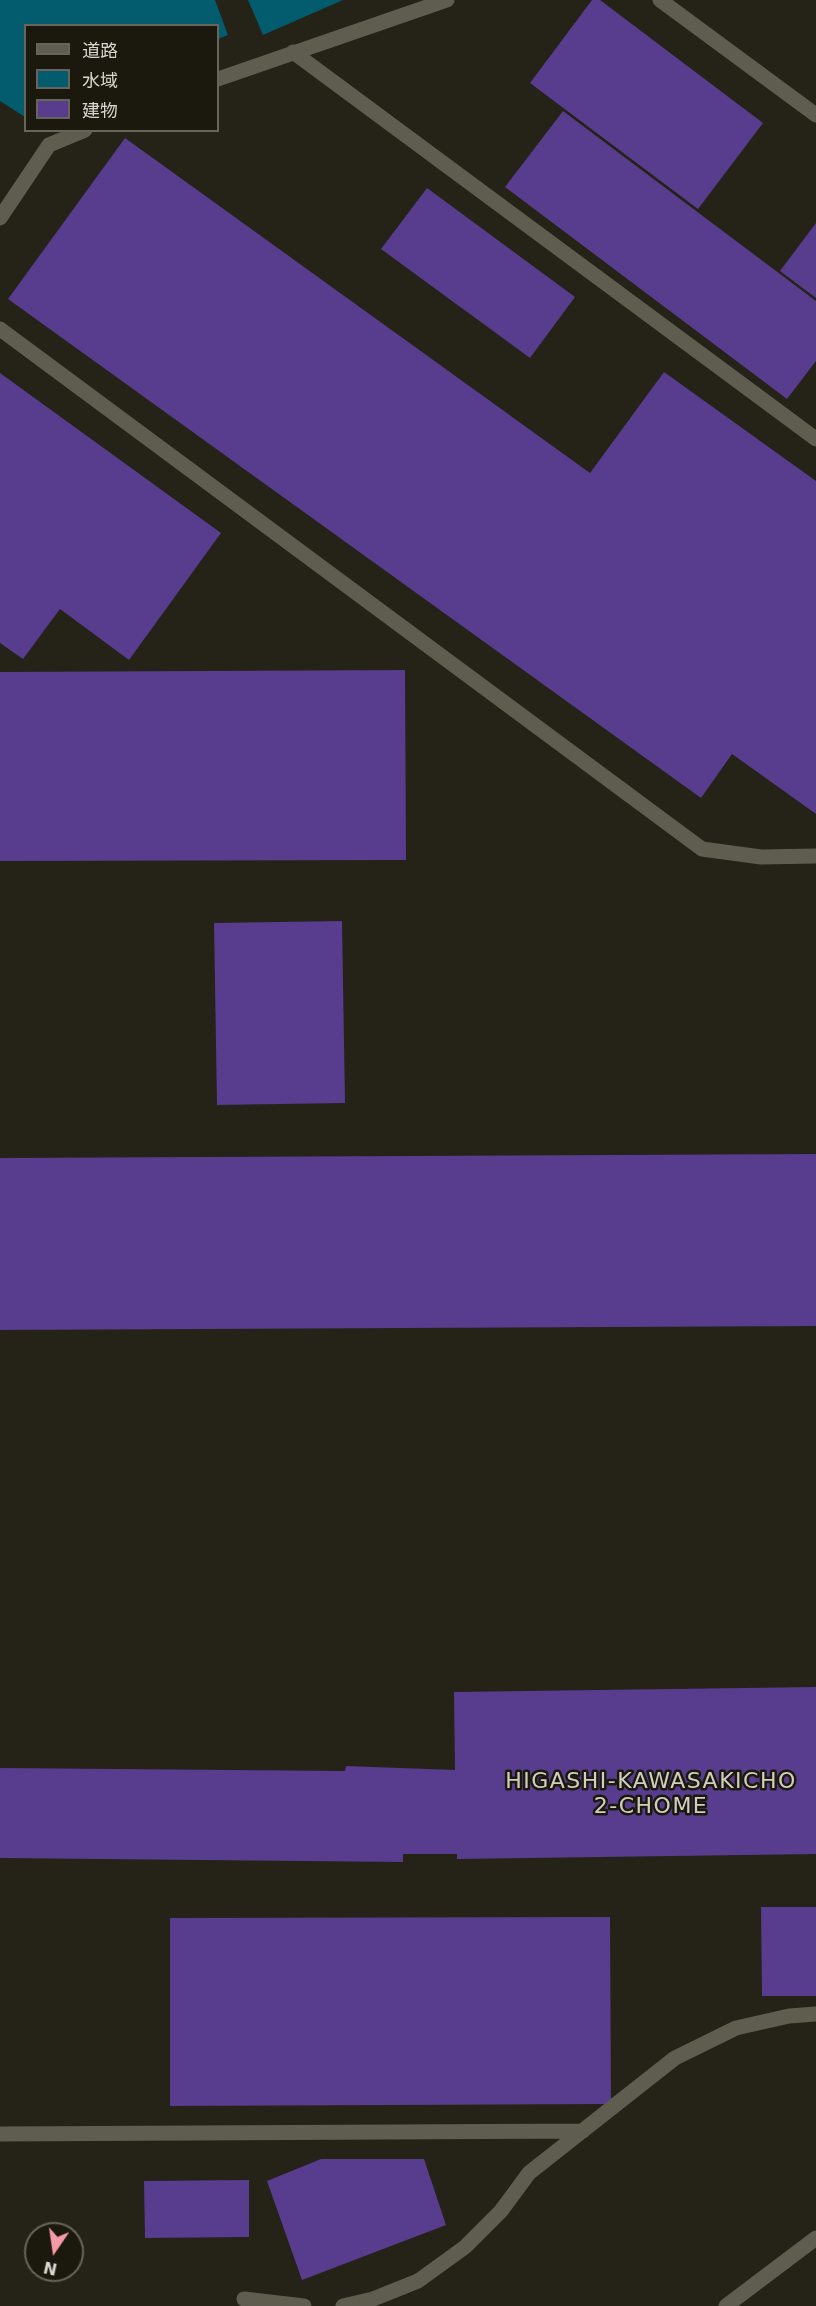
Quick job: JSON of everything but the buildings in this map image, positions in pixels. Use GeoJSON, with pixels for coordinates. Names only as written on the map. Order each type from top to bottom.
{"type":"FeatureCollection","features":[{"type":"Feature","properties":{"kind":"lane"},"geometry":{"type":"LineString","coordinates":[[219,79],[447,0]]}},
{"type":"Feature","properties":{"kind":"lane"},"geometry":{"type":"LineString","coordinates":[[660,0],[816,116]]}},
{"type":"Feature","properties":{"kind":"lane"},"geometry":{"type":"LineString","coordinates":[[293,52],[816,439]]}},
{"type":"Feature","properties":{"kind":"lane"},"geometry":{"type":"LineString","coordinates":[[0,218],[49,145],[80,132]]}},
{"type":"Feature","properties":{"kind":"lane"},"geometry":{"type":"LineString","coordinates":[[0,329],[702,849],[761,857],[816,856]]}},
{"type":"Feature","properties":{"kind":"lane"},"geometry":{"type":"LineString","coordinates":[[343,2306],[373,2299],[418,2281],[465,2247],[501,2211],[529,2173],[675,2058],[736,2028],[789,2016],[816,2014]]}},
{"type":"Feature","properties":{"kind":"lane"},"geometry":{"type":"LineString","coordinates":[[0,2134],[583,2131]]}},
{"type":"Feature","properties":{"kind":"lane"},"geometry":{"type":"LineString","coordinates":[[726,2306],[816,2238]]}},
{"type":"Feature","properties":{"kind":"lane"},"geometry":{"type":"LineString","coordinates":[[244,2299],[304,2306]]}},
{"type":"Feature","properties":{"kind":"water"},"geometry":{"type":"Polygon","coordinates":[[[0,0],[215,0],[228,35],[219,39],[219,24],[24,24],[24,116],[0,101],[0,0]]]}},
{"type":"Feature","properties":{"kind":"water"},"geometry":{"type":"Polygon","coordinates":[[[248,0],[343,0],[263,35],[248,0]]]}},
{"type":"Feature","properties":{"kind":"district","name":"HIGASHI-KAWASAKICHO 2-CHOME"},"geometry":{"type":"Point","coordinates":[651,1794]}}]}
